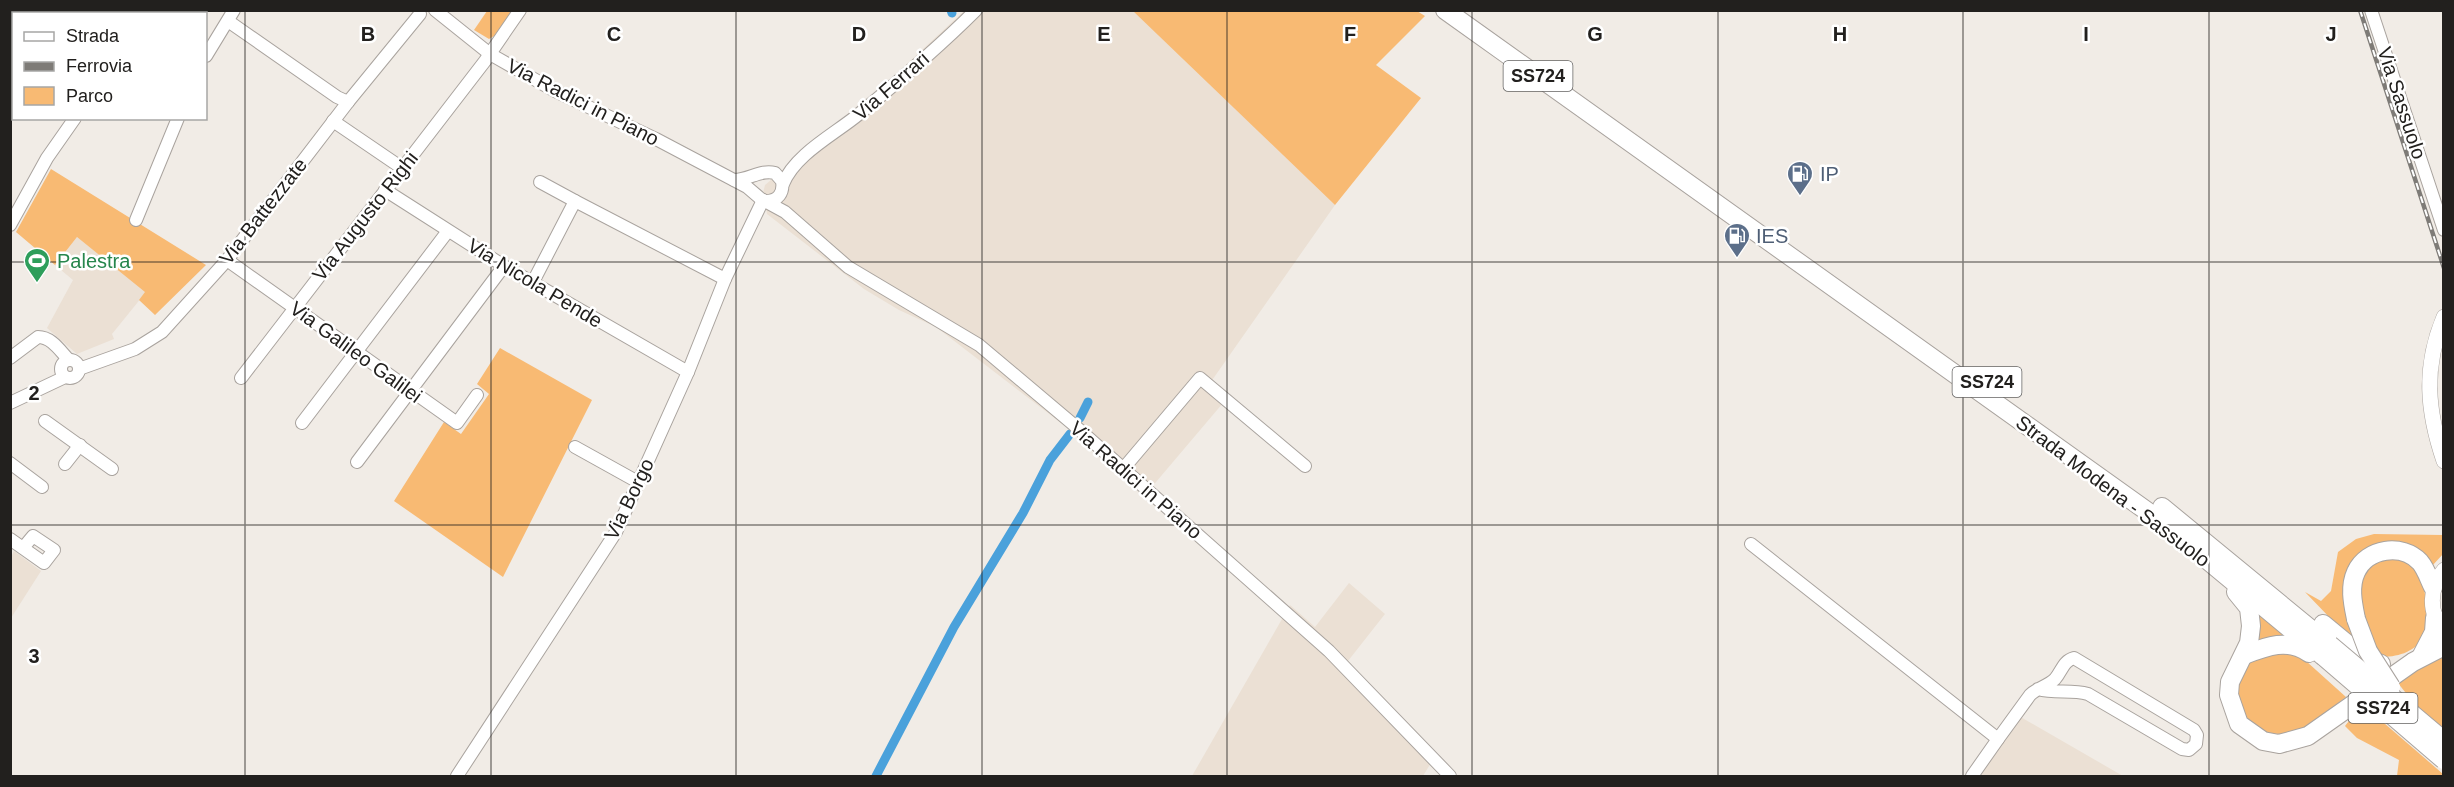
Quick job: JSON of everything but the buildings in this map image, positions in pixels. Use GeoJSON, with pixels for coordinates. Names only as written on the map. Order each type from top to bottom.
{"type":"FeatureCollection","features":[{"type":"Feature","properties":{"kind":"highway","name":"Strada Modena - Sassuolo"},"geometry":{"type":"LineString","coordinates":[[1445,10],[2148,512],[2324,653],[2409,710],[2444,741]]}},
{"type":"Feature","properties":{"kind":"highway","name":"Strada Modena - Sassuolo"},"geometry":{"type":"LineString","coordinates":[[1464,10],[2165,509],[2355,683],[2444,760]]}},
{"type":"Feature","properties":{"kind":"highway"},"geometry":{"type":"LineString","coordinates":[[2165,509],[2199,527],[2255,567],[2363,657],[2378,663],[2417,659]]}},
{"type":"Feature","properties":{"kind":"highway"},"geometry":{"type":"LineString","coordinates":[[2409,710],[2376,666],[2356,619],[2353,581],[2364,560],[2376,553],[2389,550],[2404,551],[2422,564],[2433,587]]}},
{"type":"Feature","properties":{"kind":"highway"},"geometry":{"type":"LineString","coordinates":[[2217,569],[2249,608],[2251,626],[2244,655],[2230,682],[2232,710],[2238,724],[2263,741],[2279,744],[2308,736],[2417,659],[2444,646]]}},
{"type":"Feature","properties":{"kind":"highway"},"geometry":{"type":"LineString","coordinates":[[2417,659],[2439,624]]}},
{"type":"Feature","properties":{"kind":"highway"},"geometry":{"type":"LineString","coordinates":[[2244,655],[2274,645],[2290,644],[2324,653]]}},
{"type":"Feature","properties":{"kind":"main road"},"geometry":{"type":"LineString","coordinates":[[2444,317],[2436,336],[2428,378],[2430,413],[2444,461]]}},
{"type":"Feature","properties":{"kind":"main road"},"geometry":{"type":"LineString","coordinates":[[2439,624],[2432,603],[2433,587],[2444,570]]}},
{"type":"Feature","properties":{"kind":"street","name":"Via Augusto Righi"},"geometry":{"type":"LineString","coordinates":[[241,378],[490,54],[520,10]]}},
{"type":"Feature","properties":{"kind":"street","name":"Via Ferrari"},"geometry":{"type":"LineString","coordinates":[[782,189],[789,173],[803,159],[861,112],[976,10]]}},
{"type":"Feature","properties":{"kind":"street","name":"Via Sassuolo"},"geometry":{"type":"LineString","coordinates":[[2371,10],[2444,230]]}},
{"type":"Feature","properties":{"kind":"street","name":"Via Radici in Piano"},"geometry":{"type":"LineString","coordinates":[[426,12],[490,54],[555,91],[735,180],[794,219]]}},
{"type":"Feature","properties":{"kind":"street","name":"Via Battezzate"},"geometry":{"type":"LineString","coordinates":[[74,364],[135,349],[162,332],[227,260],[348,102],[426,12]]}},
{"type":"Feature","properties":{"kind":"street"},"geometry":{"type":"LineString","coordinates":[[207,54],[231,16],[337,97],[348,102]]}},
{"type":"Feature","properties":{"kind":"street"},"geometry":{"type":"LineString","coordinates":[[10,225],[47,158],[74,120]]}},
{"type":"Feature","properties":{"kind":"street"},"geometry":{"type":"LineString","coordinates":[[136,220],[176,120]]}},
{"type":"Feature","properties":{"kind":"street"},"geometry":{"type":"LineString","coordinates":[[333,121],[402,168]]}},
{"type":"Feature","properties":{"kind":"street","name":"Via Ferrari"},"geometry":{"type":"LineString","coordinates":[[765,172],[784,170],[803,159]]}},
{"type":"Feature","properties":{"kind":"street","name":"Via Radici in Piano"},"geometry":{"type":"LineString","coordinates":[[765,172],[778,175],[785,208],[794,219],[848,267],[979,345],[1329,651],[1450,777]]}},
{"type":"Feature","properties":{"kind":"street"},"geometry":{"type":"LineString","coordinates":[[735,180],[746,180],[765,172]]}},
{"type":"Feature","properties":{"kind":"street"},"geometry":{"type":"LineString","coordinates":[[765,172],[753,185],[762,199],[775,199],[782,189]]}},
{"type":"Feature","properties":{"kind":"street"},"geometry":{"type":"LineString","coordinates":[[540,182],[725,279]]}},
{"type":"Feature","properties":{"kind":"street","name":"Via Nicola Pende"},"geometry":{"type":"LineString","coordinates":[[385,190],[504,266],[688,372]]}},
{"type":"Feature","properties":{"kind":"street","name":"Via Borgo"},"geometry":{"type":"LineString","coordinates":[[457,777],[616,532],[762,199]]}},
{"type":"Feature","properties":{"kind":"street"},"geometry":{"type":"LineString","coordinates":[[533,282],[575,201]]}},
{"type":"Feature","properties":{"kind":"street"},"geometry":{"type":"LineString","coordinates":[[302,423],[448,231]]}},
{"type":"Feature","properties":{"kind":"street","name":"Via Galileo Galilei"},"geometry":{"type":"LineString","coordinates":[[227,260],[410,392],[457,423],[477,395]]}},
{"type":"Feature","properties":{"kind":"street"},"geometry":{"type":"LineString","coordinates":[[357,462],[504,266]]}},
{"type":"Feature","properties":{"kind":"street"},"geometry":{"type":"LineString","coordinates":[[10,358],[38,337],[47,338],[74,364]]}},
{"type":"Feature","properties":{"kind":"street"},"geometry":{"type":"LineString","coordinates":[[10,403],[65,376],[62,366],[74,364]]}},
{"type":"Feature","properties":{"kind":"street"},"geometry":{"type":"LineString","coordinates":[[1123,469],[1200,378],[1305,466]]}},
{"type":"Feature","properties":{"kind":"street"},"geometry":{"type":"LineString","coordinates":[[45,421],[112,469]]}},
{"type":"Feature","properties":{"kind":"street"},"geometry":{"type":"LineString","coordinates":[[65,464],[80,445]]}},
{"type":"Feature","properties":{"kind":"street"},"geometry":{"type":"LineString","coordinates":[[575,447],[638,482]]}},
{"type":"Feature","properties":{"kind":"street"},"geometry":{"type":"LineString","coordinates":[[10,463],[42,487]]}},
{"type":"Feature","properties":{"kind":"street"},"geometry":{"type":"LineString","coordinates":[[10,539],[24,548]]}},
{"type":"Feature","properties":{"kind":"street"},"geometry":{"type":"LineString","coordinates":[[1751,544],[1998,739]]}},
{"type":"Feature","properties":{"kind":"street"},"geometry":{"type":"LineString","coordinates":[[1972,777],[2030,695],[2037,689],[2055,679],[2067,660],[2077,659],[2194,730],[2197,735],[2196,744],[2189,750],[2182,749],[2088,694],[2075,691],[2056,693],[2037,689]]}},
{"type":"Feature","properties":{"kind":"shaded area"},"geometry":{"type":"Polygon","coordinates":[[[1133,10],[1335,205],[1208,386],[1223,403],[1145,495],[1065,426],[936,327],[899,310],[864,289],[767,214],[763,193],[765,185],[881,88],[964,11],[1133,10]]]}},
{"type":"Feature","properties":{"kind":"shaded area"},"geometry":{"type":"Polygon","coordinates":[[[77,237],[146,292],[112,334],[114,339],[77,354],[47,328],[73,280],[55,265],[77,237]]]}},
{"type":"Feature","properties":{"kind":"shaded area"},"geometry":{"type":"Polygon","coordinates":[[[14,551],[41,571],[11,618],[11,557],[14,551]]]}},
{"type":"Feature","properties":{"kind":"shaded area"},"geometry":{"type":"Polygon","coordinates":[[[1349,583],[1385,614],[1348,661],[1434,758],[1423,776],[1192,776],[1290,605],[1315,627],[1349,583]]]}},
{"type":"Feature","properties":{"kind":"shaded area"},"geometry":{"type":"Polygon","coordinates":[[[2012,712],[2123,776],[1968,776],[2012,712]]]}},
{"type":"Feature","properties":{"kind":"green space"},"geometry":{"type":"Polygon","coordinates":[[[487,11],[512,11],[494,36],[489,39],[474,30],[487,11]]]}},
{"type":"Feature","properties":{"kind":"green space"},"geometry":{"type":"Polygon","coordinates":[[[1133,11],[1417,11],[1425,16],[1376,65],[1421,98],[1335,205],[1133,11]]]}},
{"type":"Feature","properties":{"kind":"green space"},"geometry":{"type":"Polygon","coordinates":[[[51,169],[206,265],[155,315],[139,300],[145,292],[77,237],[55,265],[16,232],[51,169]]]}},
{"type":"Feature","properties":{"kind":"green space"},"geometry":{"type":"Polygon","coordinates":[[[500,348],[592,400],[503,577],[394,501],[444,422],[461,434],[489,394],[477,384],[500,348]]]}},
{"type":"Feature","properties":{"kind":"green space"},"geometry":{"type":"Polygon","coordinates":[[[2374,534],[2443,535],[2443,554],[2432,566],[2412,547],[2353,561],[2360,649],[2305,592],[2321,601],[2331,591],[2338,552],[2356,539],[2374,534]]]}},
{"type":"Feature","properties":{"kind":"green space"},"geometry":{"type":"Polygon","coordinates":[[[2385,555],[2404,559],[2418,572],[2425,594],[2426,628],[2425,638],[2410,651],[2378,657],[2360,611],[2362,572],[2385,555]]]}},
{"type":"Feature","properties":{"kind":"green space"},"geometry":{"type":"Polygon","coordinates":[[[2255,612],[2288,639],[2253,645],[2255,612]]]}},
{"type":"Feature","properties":{"kind":"green space"},"geometry":{"type":"Polygon","coordinates":[[[2296,652],[2346,697],[2300,730],[2282,734],[2265,731],[2252,723],[2243,712],[2238,698],[2237,684],[2240,671],[2247,661],[2259,654],[2296,652]]]}},
{"type":"Feature","properties":{"kind":"green space"},"geometry":{"type":"Polygon","coordinates":[[[2443,653],[2443,731],[2418,708],[2397,682],[2443,653]]]}},
{"type":"Feature","properties":{"kind":"green space"},"geometry":{"type":"Polygon","coordinates":[[[2362,704],[2443,776],[2397,776],[2399,760],[2357,738],[2345,726],[2362,704]]]}},
{"type":"Feature","properties":{"kind":"waterway"},"geometry":{"type":"LineString","coordinates":[[1080,418],[1088,402]]}},
{"type":"Feature","properties":{"kind":"waterway"},"geometry":{"type":"LineString","coordinates":[[876,776],[954,627],[1023,513],[1050,460],[1070,434]]}},
{"type":"Feature","properties":{"kind":"railway"},"geometry":{"type":"LineString","coordinates":[[2360,10],[2444,268]]}},
{"type":"Feature","properties":{"kind":"place","name":"IP"},"geometry":{"type":"Point","coordinates":[1800,197]}},
{"type":"Feature","properties":{"kind":"place","name":"IES"},"geometry":{"type":"Point","coordinates":[1737,259]}},
{"type":"Feature","properties":{"kind":"place","name":"Palestra"},"geometry":{"type":"Point","coordinates":[37,284]}}]}
